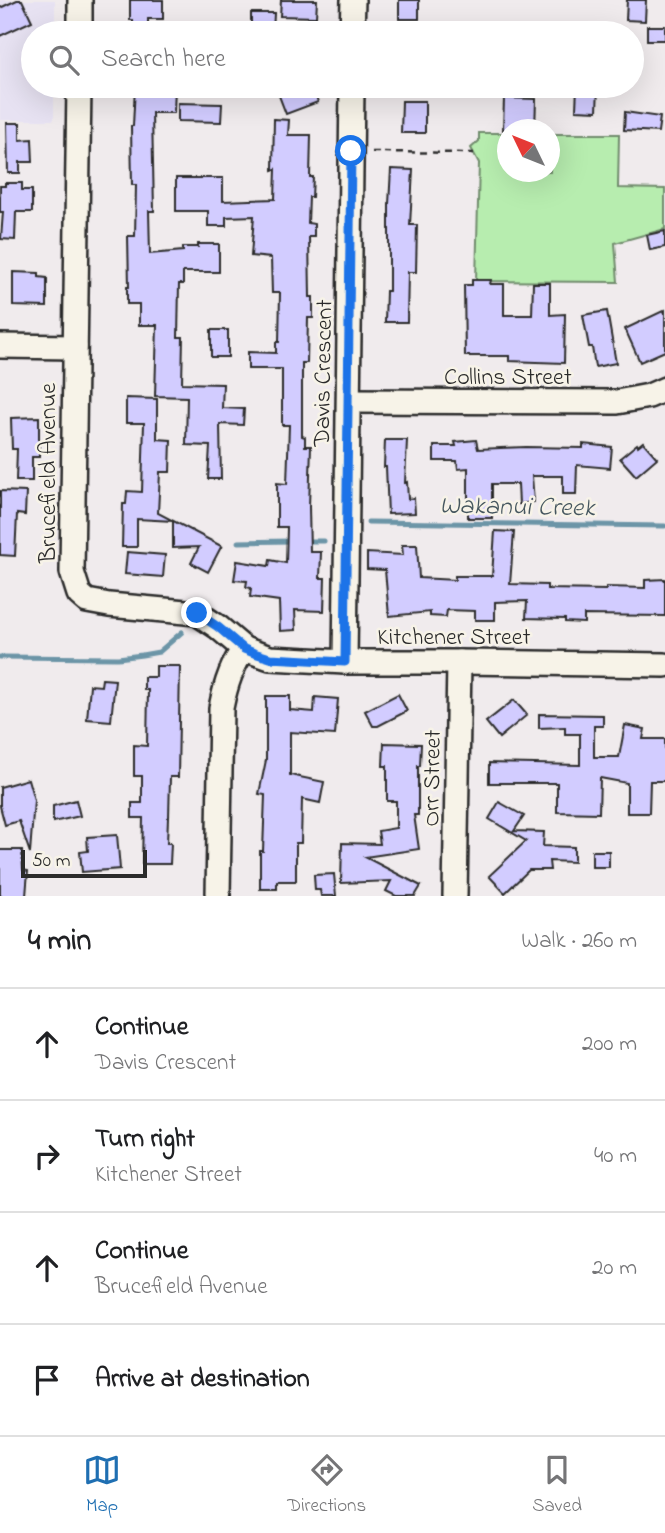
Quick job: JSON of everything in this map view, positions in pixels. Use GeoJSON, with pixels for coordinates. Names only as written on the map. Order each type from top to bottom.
{"type":"FeatureCollection","features":[{"type":"Feature","properties":{"kind":"street"},"geometry":{"type":"LineString","coordinates":[[80,0],[80,21]]}},
{"type":"Feature","properties":{"kind":"street"},"geometry":{"type":"LineString","coordinates":[[352,21],[353,0]]}},
{"type":"Feature","properties":{"kind":"street","name":"Brucefield Avenue"},"geometry":{"type":"LineString","coordinates":[[79,98],[72,572],[79,594],[87,601],[197,613],[244,649]]}},
{"type":"Feature","properties":{"kind":"street","name":"Davis Crescent"},"geometry":{"type":"LineString","coordinates":[[345,662],[352,98]]}},
{"type":"Feature","properties":{"kind":"street"},"geometry":{"type":"LineString","coordinates":[[0,346],[75,347]]}},
{"type":"Feature","properties":{"kind":"street","name":"Collins Street"},"geometry":{"type":"LineString","coordinates":[[349,401],[617,402],[649,396],[665,389]]}},
{"type":"Feature","properties":{"kind":"street"},"geometry":{"type":"LineString","coordinates":[[218,896],[221,708],[224,690],[236,659],[244,649]]}},
{"type":"Feature","properties":{"kind":"street","name":"Kitchener Street"},"geometry":{"type":"LineString","coordinates":[[244,649],[270,658],[345,662],[665,665]]}},
{"type":"Feature","properties":{"kind":"street","name":"Orr Street"},"geometry":{"type":"LineString","coordinates":[[455,896],[459,662]]}},
{"type":"Feature","properties":{"kind":"path"},"geometry":{"type":"LineString","coordinates":[[351,151],[474,153]]}},
{"type":"Feature","properties":{"kind":"shaded area"},"geometry":{"type":"Polygon","coordinates":[[[0,0],[55,0],[55,21],[21,21],[21,98],[54,98],[54,120],[0,120],[0,0]]]}},
{"type":"Feature","properties":{"kind":"green space"},"geometry":{"type":"Polygon","coordinates":[[[479,133],[497,133],[497,182],[560,182],[560,134],[619,134],[618,188],[665,189],[665,229],[615,243],[618,282],[476,281],[479,163],[471,148],[479,141],[479,133]]]}},
{"type":"Feature","properties":{"kind":"building"},"geometry":{"type":"Polygon","coordinates":[[[22,0],[32,21],[21,21],[21,26],[0,36],[0,8],[22,0]]]}},
{"type":"Feature","properties":{"kind":"building"},"geometry":{"type":"Polygon","coordinates":[[[130,0],[163,0],[163,19],[130,20],[130,0]]]}},
{"type":"Feature","properties":{"kind":"building"},"geometry":{"type":"Polygon","coordinates":[[[281,0],[317,0],[316,17],[280,16],[281,0]]]}},
{"type":"Feature","properties":{"kind":"building"},"geometry":{"type":"Polygon","coordinates":[[[399,0],[419,0],[419,19],[399,19],[399,0]]]}},
{"type":"Feature","properties":{"kind":"building"},"geometry":{"type":"Polygon","coordinates":[[[627,0],[646,0],[645,21],[626,20],[627,0]]]}},
{"type":"Feature","properties":{"kind":"building"},"geometry":{"type":"Polygon","coordinates":[[[251,13],[274,13],[274,21],[251,21],[251,13]]]}},
{"type":"Feature","properties":{"kind":"building"},"geometry":{"type":"Polygon","coordinates":[[[647,26],[665,26],[665,40],[647,40],[647,26]]]}},
{"type":"Feature","properties":{"kind":"building"},"geometry":{"type":"Polygon","coordinates":[[[134,98],[175,98],[174,113],[152,113],[154,211],[149,211],[150,254],[183,251],[183,247],[198,247],[198,244],[219,244],[219,272],[183,272],[183,284],[179,284],[178,337],[183,337],[182,383],[223,384],[222,408],[244,409],[243,425],[220,424],[221,479],[208,479],[210,446],[186,445],[187,397],[155,396],[157,325],[139,325],[139,304],[127,304],[128,236],[135,236],[134,98]]]}},
{"type":"Feature","properties":{"kind":"building"},"geometry":{"type":"Polygon","coordinates":[[[280,98],[316,98],[318,102],[286,114],[280,98]]]}},
{"type":"Feature","properties":{"kind":"building"},"geometry":{"type":"Polygon","coordinates":[[[504,98],[536,99],[535,119],[503,119],[504,98]]]}},
{"type":"Feature","properties":{"kind":"building"},"geometry":{"type":"Polygon","coordinates":[[[576,98],[598,98],[597,111],[576,110],[576,98]]]}},
{"type":"Feature","properties":{"kind":"building"},"geometry":{"type":"Polygon","coordinates":[[[402,101],[425,101],[425,133],[401,133],[402,101]]]}},
{"type":"Feature","properties":{"kind":"building"},"geometry":{"type":"Polygon","coordinates":[[[178,103],[222,104],[221,122],[178,121],[178,103]]]}},
{"type":"Feature","properties":{"kind":"building"},"geometry":{"type":"Polygon","coordinates":[[[625,112],[660,117],[658,132],[624,130],[625,112]]]}},
{"type":"Feature","properties":{"kind":"building"},"geometry":{"type":"Polygon","coordinates":[[[274,119],[289,120],[288,135],[311,135],[310,177],[313,177],[308,223],[314,224],[314,237],[309,237],[313,318],[308,318],[307,363],[302,363],[302,436],[305,437],[305,446],[311,446],[310,552],[321,552],[320,578],[325,578],[324,611],[295,610],[296,630],[280,631],[279,601],[250,597],[251,588],[246,587],[247,581],[234,580],[237,561],[269,566],[270,560],[286,563],[287,527],[277,527],[277,483],[287,484],[289,425],[282,425],[282,369],[248,369],[248,352],[276,353],[276,342],[279,342],[280,293],[272,293],[271,258],[251,256],[254,216],[226,217],[226,226],[208,226],[208,211],[176,211],[176,178],[223,178],[223,201],[275,199],[274,119]]]}},
{"type":"Feature","properties":{"kind":"building"},"geometry":{"type":"Polygon","coordinates":[[[7,123],[20,123],[20,140],[32,139],[33,162],[20,162],[20,173],[8,173],[7,123]]]}},
{"type":"Feature","properties":{"kind":"building"},"geometry":{"type":"Polygon","coordinates":[[[391,169],[413,170],[410,225],[417,225],[416,272],[408,272],[407,322],[385,322],[386,291],[389,291],[391,169]]]}},
{"type":"Feature","properties":{"kind":"building"},"geometry":{"type":"Polygon","coordinates":[[[5,183],[22,183],[22,190],[32,190],[32,212],[16,212],[15,240],[1,239],[3,212],[0,212],[0,186],[5,186],[5,183]]]}},
{"type":"Feature","properties":{"kind":"building"},"geometry":{"type":"Polygon","coordinates":[[[665,231],[665,247],[650,250],[647,235],[665,231]]]}},
{"type":"Feature","properties":{"kind":"building"},"geometry":{"type":"Polygon","coordinates":[[[13,272],[39,273],[39,277],[47,278],[47,307],[13,306],[13,272]]]}},
{"type":"Feature","properties":{"kind":"building"},"geometry":{"type":"Polygon","coordinates":[[[472,280],[491,280],[490,284],[504,284],[504,315],[532,315],[533,283],[550,283],[550,315],[565,314],[564,363],[509,361],[509,356],[465,356],[464,285],[472,285],[472,280]]]}},
{"type":"Feature","properties":{"kind":"building"},"geometry":{"type":"Polygon","coordinates":[[[665,310],[665,351],[640,362],[625,329],[665,310]]]}},
{"type":"Feature","properties":{"kind":"building"},"geometry":{"type":"Polygon","coordinates":[[[607,311],[616,363],[595,367],[583,315],[607,311]]]}},
{"type":"Feature","properties":{"kind":"building"},"geometry":{"type":"Polygon","coordinates":[[[211,330],[228,330],[228,357],[211,357],[211,330]]]}},
{"type":"Feature","properties":{"kind":"building"},"geometry":{"type":"Polygon","coordinates":[[[126,398],[157,399],[157,439],[171,440],[170,472],[160,472],[158,513],[223,547],[208,572],[191,563],[199,547],[173,548],[173,521],[137,519],[137,547],[122,547],[123,504],[126,504],[127,491],[142,492],[144,423],[126,423],[126,398]]]}},
{"type":"Feature","properties":{"kind":"building"},"geometry":{"type":"Polygon","coordinates":[[[39,417],[39,457],[32,457],[32,481],[16,481],[17,449],[12,449],[11,418],[39,417]]]}},
{"type":"Feature","properties":{"kind":"building"},"geometry":{"type":"Polygon","coordinates":[[[385,440],[407,440],[405,483],[407,482],[408,499],[414,498],[415,513],[388,514],[385,440]]]}},
{"type":"Feature","properties":{"kind":"building"},"geometry":{"type":"Polygon","coordinates":[[[476,440],[478,449],[583,448],[583,444],[612,447],[610,468],[577,465],[576,494],[563,494],[563,476],[532,476],[534,502],[519,504],[518,484],[492,484],[492,518],[468,518],[468,468],[458,469],[457,461],[434,461],[434,446],[456,446],[455,442],[476,440]]]}},
{"type":"Feature","properties":{"kind":"building"},"geometry":{"type":"Polygon","coordinates":[[[643,442],[657,458],[636,476],[620,458],[643,442]]]}},
{"type":"Feature","properties":{"kind":"building"},"geometry":{"type":"Polygon","coordinates":[[[0,491],[26,492],[25,515],[17,514],[15,556],[0,555],[0,491]]]}},
{"type":"Feature","properties":{"kind":"building"},"geometry":{"type":"Polygon","coordinates":[[[495,531],[514,532],[510,584],[547,585],[547,589],[606,590],[606,587],[645,588],[645,580],[665,579],[665,616],[584,615],[584,623],[565,622],[565,619],[526,618],[527,601],[495,602],[495,620],[475,620],[475,611],[447,610],[446,617],[430,616],[430,612],[389,616],[385,570],[367,569],[367,553],[403,555],[402,545],[417,545],[419,578],[455,580],[455,576],[492,576],[495,531]]]}},
{"type":"Feature","properties":{"kind":"building"},"geometry":{"type":"Polygon","coordinates":[[[127,552],[165,555],[163,577],[125,574],[127,552]]]}},
{"type":"Feature","properties":{"kind":"building"},"geometry":{"type":"Polygon","coordinates":[[[156,666],[180,666],[178,777],[170,777],[167,843],[171,843],[170,864],[142,864],[143,818],[132,818],[132,803],[142,803],[142,776],[134,776],[134,745],[147,746],[148,690],[144,690],[144,677],[156,677],[156,666]]]}},
{"type":"Feature","properties":{"kind":"building"},"geometry":{"type":"Polygon","coordinates":[[[102,679],[115,680],[111,721],[87,719],[90,685],[101,686],[102,679]]]}},
{"type":"Feature","properties":{"kind":"building"},"geometry":{"type":"Polygon","coordinates":[[[398,694],[407,711],[373,726],[365,711],[398,694]]]}},
{"type":"Feature","properties":{"kind":"building"},"geometry":{"type":"Polygon","coordinates":[[[266,696],[290,696],[290,710],[314,712],[315,697],[338,699],[335,735],[290,732],[290,775],[324,782],[320,803],[302,799],[301,843],[296,843],[296,881],[277,881],[277,889],[260,889],[265,795],[259,794],[266,760],[266,696]]]}},
{"type":"Feature","properties":{"kind":"building"},"geometry":{"type":"Polygon","coordinates":[[[514,700],[527,715],[499,738],[486,722],[514,700]]]}},
{"type":"Feature","properties":{"kind":"building"},"geometry":{"type":"Polygon","coordinates":[[[539,714],[603,715],[603,726],[594,726],[594,757],[619,757],[625,725],[645,729],[643,739],[665,739],[665,781],[650,781],[649,813],[627,813],[627,783],[600,778],[599,813],[557,812],[557,783],[489,783],[489,763],[580,765],[580,734],[565,734],[565,727],[539,728],[539,714]]]}},
{"type":"Feature","properties":{"kind":"building"},"geometry":{"type":"Polygon","coordinates":[[[384,743],[421,744],[418,815],[414,815],[419,849],[365,857],[421,886],[415,896],[396,896],[386,891],[391,881],[341,883],[342,843],[380,844],[378,831],[396,828],[396,801],[387,801],[387,766],[383,766],[384,743]]]}},
{"type":"Feature","properties":{"kind":"building"},"geometry":{"type":"Polygon","coordinates":[[[28,779],[34,800],[30,853],[19,821],[5,825],[0,806],[0,787],[28,779]]]}},
{"type":"Feature","properties":{"kind":"building"},"geometry":{"type":"Polygon","coordinates":[[[76,800],[80,816],[53,822],[53,806],[76,800]]]}},
{"type":"Feature","properties":{"kind":"building"},"geometry":{"type":"Polygon","coordinates":[[[499,802],[524,816],[514,831],[544,832],[543,846],[574,847],[574,862],[549,861],[550,870],[529,870],[505,893],[489,876],[526,841],[489,819],[499,802]]]}},
{"type":"Feature","properties":{"kind":"building"},"geometry":{"type":"Polygon","coordinates":[[[117,835],[120,869],[82,872],[80,852],[88,851],[87,837],[117,835]]]}},
{"type":"Feature","properties":{"kind":"building"},"geometry":{"type":"Polygon","coordinates":[[[0,850],[22,850],[23,870],[28,871],[26,896],[0,896],[0,850]]]}},
{"type":"Feature","properties":{"kind":"building"},"geometry":{"type":"Polygon","coordinates":[[[592,851],[609,851],[609,867],[592,867],[592,851]]]}},
{"type":"Feature","properties":{"kind":"building"},"geometry":{"type":"Polygon","coordinates":[[[334,874],[336,896],[321,896],[320,890],[315,890],[314,875],[334,874]]]}},
{"type":"Feature","properties":{"kind":"waterway","name":"Wakanui Creek"},"geometry":{"type":"LineString","coordinates":[[368,522],[665,526]]}},
{"type":"Feature","properties":{"kind":"waterway","name":"Wakanui Creek"},"geometry":{"type":"LineString","coordinates":[[238,542],[291,541]]}},
{"type":"Feature","properties":{"kind":"waterway","name":"Wakanui Creek"},"geometry":{"type":"LineString","coordinates":[[304,541],[324,541]]}},
{"type":"Feature","properties":{"kind":"waterway","name":"Wakanui Creek"},"geometry":{"type":"LineString","coordinates":[[0,657],[118,658],[142,655],[159,652],[182,632]]}},
{"type":"Feature","properties":{"kind":"route"},"geometry":{"type":"LineString","coordinates":[[197,613],[244,649],[254,653],[270,658],[345,662],[351,151]]}}]}
